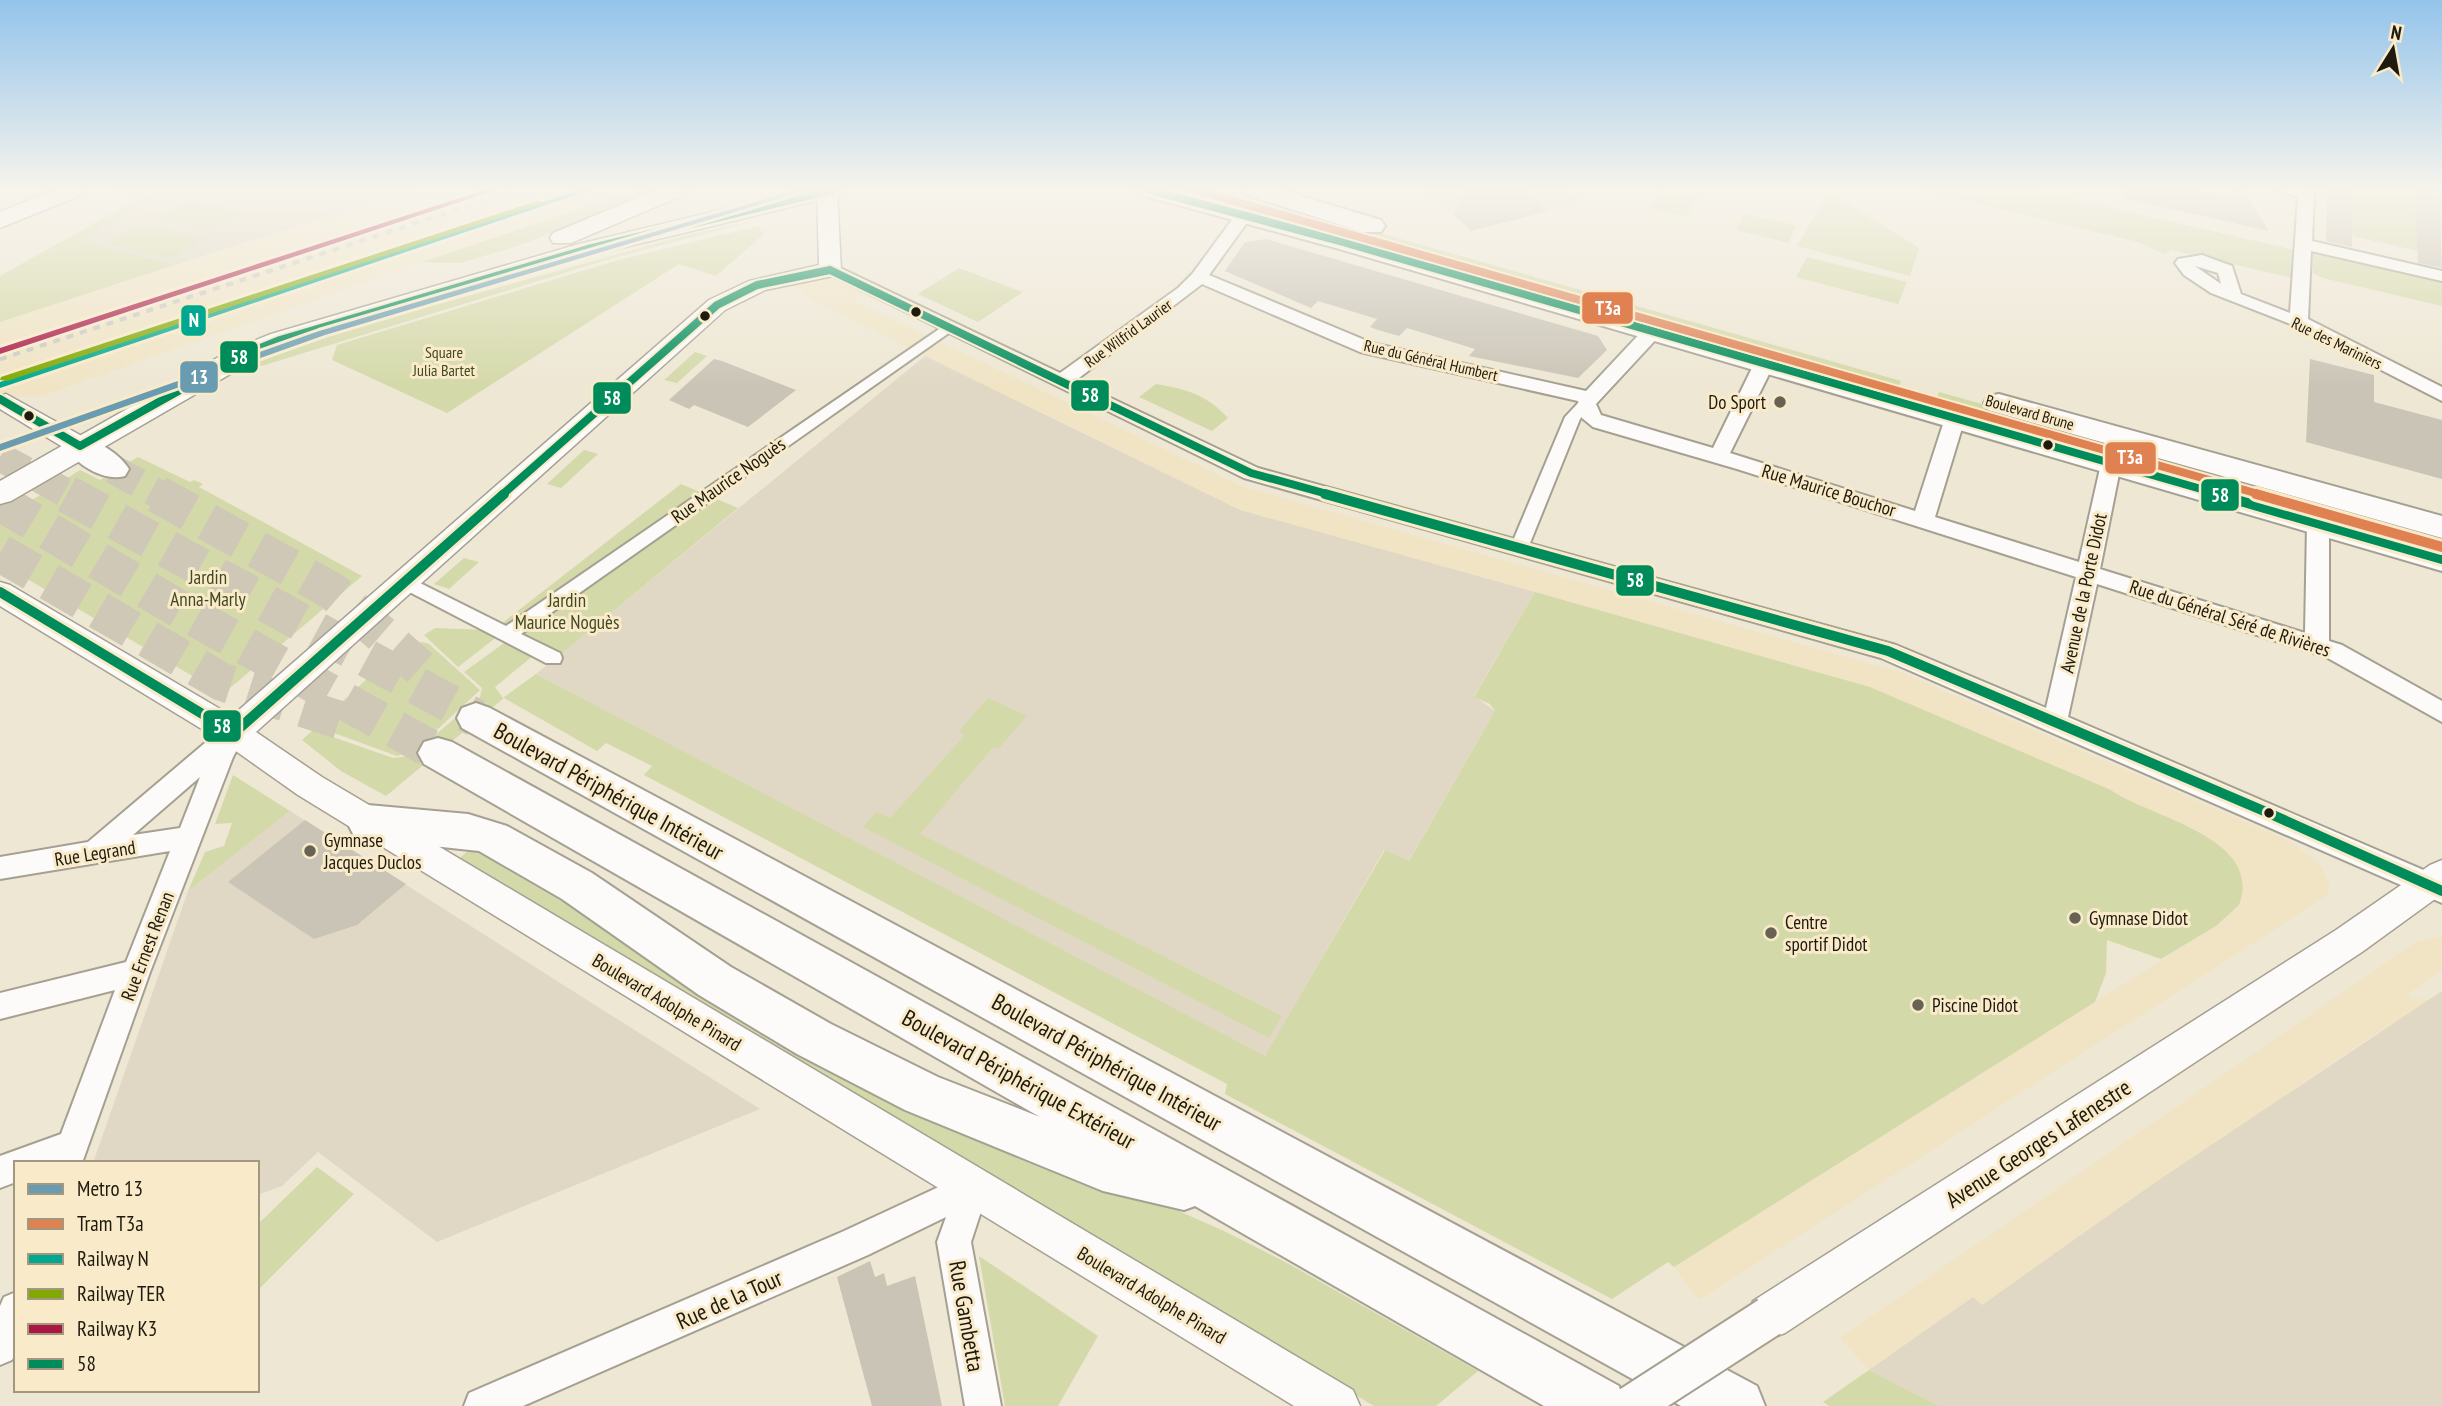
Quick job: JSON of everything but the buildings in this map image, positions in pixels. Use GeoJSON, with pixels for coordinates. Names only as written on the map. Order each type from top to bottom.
{"type":"FeatureCollection","features":[{"type":"Feature","properties":{"kind":"main road"},"geometry":{"type":"LineString","coordinates":[[509,271],[528,256]]}},
{"type":"Feature","properties":{"kind":"main road"},"geometry":{"type":"LineString","coordinates":[[0,494],[242,356],[280,340],[567,256]]}},
{"type":"Feature","properties":{"kind":"main road","name":"Boulevard Brune"},"geometry":{"type":"LineString","coordinates":[[1390,256],[2442,559]]}},
{"type":"Feature","properties":{"kind":"main road","name":"Boulevard Brune"},"geometry":{"type":"LineString","coordinates":[[1477,256],[2442,527]]}},
{"type":"Feature","properties":{"kind":"main road"},"geometry":{"type":"LineString","coordinates":[[80,446],[113,469]]}},
{"type":"Feature","properties":{"kind":"main road","name":"Boulevard Périphérique Intérieur"},"geometry":{"type":"LineString","coordinates":[[476,718],[1737,1406]]}},
{"type":"Feature","properties":{"kind":"main road","name":"Boulevard Périphérique Extérieur"},"geometry":{"type":"LineString","coordinates":[[438,752],[1599,1406]]}},
{"type":"Feature","properties":{"kind":"main road"},"geometry":{"type":"LineString","coordinates":[[368,822],[468,831],[492,838],[577,886],[715,981],[814,1039],[922,1094],[1103,1166],[1226,1195]]}},
{"type":"Feature","properties":{"kind":"street"},"geometry":{"type":"LineString","coordinates":[[830,256],[830,270]]}},
{"type":"Feature","properties":{"kind":"street","name":"Rue Wilfrid Laurier"},"geometry":{"type":"LineString","coordinates":[[1062,381],[1184,292],[1213,256]]}},
{"type":"Feature","properties":{"kind":"street"},"geometry":{"type":"LineString","coordinates":[[2299,321],[2303,256]]}},
{"type":"Feature","properties":{"kind":"street"},"geometry":{"type":"LineString","coordinates":[[2354,256],[2442,276]]}},
{"type":"Feature","properties":{"kind":"street"},"geometry":{"type":"LineString","coordinates":[[94,853],[234,733],[402,580],[728,297],[758,284],[830,270],[1251,473],[1888,651],[2437,883]]}},
{"type":"Feature","properties":{"kind":"street","name":"Rue du Général Humbert"},"geometry":{"type":"LineString","coordinates":[[1199,276],[1367,348],[1548,386],[1587,400]]}},
{"type":"Feature","properties":{"kind":"street","name":"Rue des Mariniers"},"geometry":{"type":"LineString","coordinates":[[2232,294],[2274,315],[2299,321],[2442,395]]}},
{"type":"Feature","properties":{"kind":"street","name":"Rue Maurice Noguès"},"geometry":{"type":"LineString","coordinates":[[508,634],[948,327]]}},
{"type":"Feature","properties":{"kind":"street"},"geometry":{"type":"LineString","coordinates":[[1519,548],[1573,418],[1653,331]]}},
{"type":"Feature","properties":{"kind":"street"},"geometry":{"type":"LineString","coordinates":[[1719,456],[1764,364]]}},
{"type":"Feature","properties":{"kind":"street","name":"Rue Maurice Bouchor"},"geometry":{"type":"LineString","coordinates":[[1587,400],[1592,418],[1616,429],[1719,456],[2087,573]]}},
{"type":"Feature","properties":{"kind":"street"},"geometry":{"type":"LineString","coordinates":[[6,402],[80,446]]}},
{"type":"Feature","properties":{"kind":"street"},"geometry":{"type":"LineString","coordinates":[[1923,520],[1955,418]]}},
{"type":"Feature","properties":{"kind":"street","name":"Avenue de la Porte Didot"},"geometry":{"type":"LineString","coordinates":[[2054,721],[2063,691],[2111,464]]}},
{"type":"Feature","properties":{"kind":"street"},"geometry":{"type":"LineString","coordinates":[[2317,645],[2318,524]]}},
{"type":"Feature","properties":{"kind":"street","name":"Rue du Général Séré de Rivières"},"geometry":{"type":"LineString","coordinates":[[2087,573],[2334,651],[2442,713]]}},
{"type":"Feature","properties":{"kind":"street"},"geometry":{"type":"LineString","coordinates":[[402,580],[553,658]]}},
{"type":"Feature","properties":{"kind":"street","name":"Boulevard Adolphe Pinard"},"geometry":{"type":"LineString","coordinates":[[0,592],[234,733],[310,786],[368,822],[1337,1406]]}},
{"type":"Feature","properties":{"kind":"street","name":"Rue Ernest Renan"},"geometry":{"type":"LineString","coordinates":[[69,1154],[136,972],[221,756],[234,733]]}},
{"type":"Feature","properties":{"kind":"street","name":"Rue Legrand"},"geometry":{"type":"LineString","coordinates":[[0,868],[189,837]]}},
{"type":"Feature","properties":{"kind":"street","name":"Avenue Georges Lafenestre"},"geometry":{"type":"LineString","coordinates":[[1631,1406],[2437,883]]}},
{"type":"Feature","properties":{"kind":"street"},"geometry":{"type":"LineString","coordinates":[[0,1006],[136,972]]}},
{"type":"Feature","properties":{"kind":"street"},"geometry":{"type":"LineString","coordinates":[[36,1161],[69,1154]]}},
{"type":"Feature","properties":{"kind":"street","name":"Rue de la Tour"},"geometry":{"type":"LineString","coordinates":[[482,1406],[856,1243],[973,1186]]}},
{"type":"Feature","properties":{"kind":"street","name":"Rue Gambetta"},"geometry":{"type":"LineString","coordinates":[[973,1186],[954,1242],[983,1406]]}},
{"type":"Feature","properties":{"kind":"street"},"geometry":{"type":"LineString","coordinates":[[0,1348],[14,1314]]}},
{"type":"Feature","properties":{"kind":"shaded area"},"geometry":{"type":"Polygon","coordinates":[[[138,256],[205,256],[175,265],[138,256]]]}},
{"type":"Feature","properties":{"kind":"shaded area"},"geometry":{"type":"Polygon","coordinates":[[[207,256],[446,256],[38,397],[24,396],[0,404],[0,322],[207,256]]]}},
{"type":"Feature","properties":{"kind":"shaded area"},"geometry":{"type":"Polygon","coordinates":[[[827,278],[842,281],[865,292],[853,300],[1243,487],[1900,672],[2289,841],[2320,864],[2329,883],[2328,895],[1699,1300],[1674,1267],[2216,926],[2201,832],[1870,687],[1240,510],[811,300],[795,285],[827,278]]]}},
{"type":"Feature","properties":{"kind":"shaded area"},"geometry":{"type":"Polygon","coordinates":[[[925,356],[1240,510],[1535,592],[1474,696],[1495,711],[1408,862],[1384,850],[1265,1057],[536,674],[925,356]]]}},
{"type":"Feature","properties":{"kind":"shaded area"},"geometry":{"type":"Polygon","coordinates":[[[290,811],[760,1109],[437,1242],[318,1152],[282,1186],[259,1194],[259,1161],[94,1161],[188,891],[290,811]]]}},
{"type":"Feature","properties":{"kind":"shaded area"},"geometry":{"type":"Polygon","coordinates":[[[2442,936],[2442,970],[2409,993],[2411,998],[2442,1002],[2373,1035],[1981,1305],[1973,1297],[1869,1370],[1840,1338],[2416,942],[2442,936]]]}},
{"type":"Feature","properties":{"kind":"shaded area"},"geometry":{"type":"Polygon","coordinates":[[[2442,991],[2442,1406],[1939,1406],[1869,1370],[1973,1297],[1982,1305],[2153,1184],[2442,991]]]}},
{"type":"Feature","properties":{"kind":"green space"},"geometry":{"type":"Polygon","coordinates":[[[36,256],[138,256],[175,265],[0,322],[0,276],[36,256]]]}},
{"type":"Feature","properties":{"kind":"green space"},"geometry":{"type":"Polygon","coordinates":[[[157,256],[177,256],[171,259],[157,256]]]}},
{"type":"Feature","properties":{"kind":"green space"},"geometry":{"type":"Polygon","coordinates":[[[442,256],[485,256],[461,263],[423,262],[442,256]]]}},
{"type":"Feature","properties":{"kind":"green space"},"geometry":{"type":"Polygon","coordinates":[[[613,256],[622,256],[219,379],[310,340],[613,256]]]}},
{"type":"Feature","properties":{"kind":"green space","name":"Square Julia Bartet"},"geometry":{"type":"Polygon","coordinates":[[[637,256],[739,256],[716,276],[679,264],[447,413],[332,360],[337,345],[637,256]]]}},
{"type":"Feature","properties":{"kind":"green space"},"geometry":{"type":"Polygon","coordinates":[[[1398,256],[1459,256],[1901,381],[1895,396],[1398,256]]]}},
{"type":"Feature","properties":{"kind":"green space"},"geometry":{"type":"Polygon","coordinates":[[[1833,256],[1917,256],[1910,276],[1833,256]]]}},
{"type":"Feature","properties":{"kind":"green space"},"geometry":{"type":"Polygon","coordinates":[[[2195,256],[2294,256],[2292,278],[2195,256]]]}},
{"type":"Feature","properties":{"kind":"green space"},"geometry":{"type":"Polygon","coordinates":[[[2313,256],[2326,256],[2442,279],[2442,306],[2323,278],[2313,273],[2313,256]]]}},
{"type":"Feature","properties":{"kind":"green space"},"geometry":{"type":"Polygon","coordinates":[[[1807,257],[1907,282],[1898,304],[1796,277],[1807,257]]]}},
{"type":"Feature","properties":{"kind":"green space"},"geometry":{"type":"Polygon","coordinates":[[[959,268],[1023,292],[978,322],[918,294],[959,268]]]}},
{"type":"Feature","properties":{"kind":"green space"},"geometry":{"type":"Polygon","coordinates":[[[695,352],[707,356],[677,383],[664,380],[695,352]]]}},
{"type":"Feature","properties":{"kind":"green space"},"geometry":{"type":"Polygon","coordinates":[[[1156,384],[1196,394],[1228,418],[1212,431],[1139,397],[1156,384]]]}},
{"type":"Feature","properties":{"kind":"green space"},"geometry":{"type":"Polygon","coordinates":[[[1939,392],[2169,456],[2166,474],[1934,407],[1939,392]]]}},
{"type":"Feature","properties":{"kind":"green space"},"geometry":{"type":"Polygon","coordinates":[[[584,450],[598,454],[561,488],[547,484],[584,450]]]}},
{"type":"Feature","properties":{"kind":"green space","name":"Jardin Anna-Marly"},"geometry":{"type":"Polygon","coordinates":[[[138,457],[190,482],[194,480],[203,484],[199,487],[362,576],[223,694],[0,563],[0,520],[80,470],[100,480],[138,457]]]}},
{"type":"Feature","properties":{"kind":"green space"},"geometry":{"type":"Polygon","coordinates":[[[2201,466],[2442,534],[2442,553],[2199,483],[2201,466]]]}},
{"type":"Feature","properties":{"kind":"green space","name":"Jardin Maurice Noguès"},"geometry":{"type":"Polygon","coordinates":[[[681,484],[738,508],[561,654],[501,624],[681,484]]]}},
{"type":"Feature","properties":{"kind":"green space"},"geometry":{"type":"Polygon","coordinates":[[[464,558],[479,562],[449,589],[434,584],[464,558]]]}},
{"type":"Feature","properties":{"kind":"green space","name":"Centre sportif Didot"},"geometry":{"type":"Polygon","coordinates":[[[1535,592],[1870,687],[2111,790],[2127,800],[2197,831],[2219,845],[2235,862],[2242,881],[2239,905],[2216,926],[2161,959],[2107,940],[2106,973],[2095,1002],[1674,1267],[1668,1262],[1612,1299],[1225,1094],[1227,1084],[644,775],[652,766],[606,743],[597,751],[504,698],[386,796],[341,771],[302,740],[313,730],[393,758],[414,753],[480,697],[482,688],[464,672],[507,641],[534,655],[495,687],[503,698],[536,674],[1265,1056],[1385,850],[1409,861],[1495,711],[1490,704],[1474,697],[1535,592]]]}},
{"type":"Feature","properties":{"kind":"green space"},"geometry":{"type":"Polygon","coordinates":[[[435,628],[487,630],[498,636],[458,667],[424,635],[435,628]]]}},
{"type":"Feature","properties":{"kind":"green space"},"geometry":{"type":"Polygon","coordinates":[[[422,642],[429,644],[480,690],[414,751],[397,756],[320,728],[322,720],[402,647],[422,642]]]}},
{"type":"Feature","properties":{"kind":"green space"},"geometry":{"type":"Polygon","coordinates":[[[988,698],[1027,716],[998,749],[993,747],[920,834],[1282,1016],[1269,1038],[863,827],[877,812],[890,818],[965,735],[959,731],[988,698]]]}},
{"type":"Feature","properties":{"kind":"green space"},"geometry":{"type":"Polygon","coordinates":[[[233,775],[290,811],[188,891],[205,852],[224,846],[232,823],[215,824],[233,775]]]}},
{"type":"Feature","properties":{"kind":"green space"},"geometry":{"type":"Polygon","coordinates":[[[471,848],[889,1095],[1079,1167],[1224,1231],[1289,1264],[1478,1371],[1436,1406],[1374,1406],[460,858],[471,848]]]}},
{"type":"Feature","properties":{"kind":"green space"},"geometry":{"type":"Polygon","coordinates":[[[317,1167],[354,1194],[259,1289],[259,1223],[317,1167]]]}},
{"type":"Feature","properties":{"kind":"green space"},"geometry":{"type":"Polygon","coordinates":[[[979,1256],[1098,1336],[1058,1406],[1005,1406],[979,1256]]]}},
{"type":"Feature","properties":{"kind":"green space"},"geometry":{"type":"Polygon","coordinates":[[[1869,1370],[1939,1406],[1829,1406],[1823,1402],[1869,1370]]]}},
{"type":"Feature","properties":{"kind":"tunnel"},"geometry":{"type":"LineString","coordinates":[[0,457],[70,495]]}},
{"type":"Feature","properties":{"kind":"tunnel"},"geometry":{"type":"LineString","coordinates":[[113,469],[160,495]]}},
{"type":"Feature","properties":{"kind":"tunnel"},"geometry":{"type":"LineString","coordinates":[[67,494],[476,718]]}},
{"type":"Feature","properties":{"kind":"tunnel"},"geometry":{"type":"LineString","coordinates":[[157,494],[332,591],[420,668]]}},
{"type":"Feature","properties":{"kind":"tunnel"},"geometry":{"type":"LineString","coordinates":[[0,502],[174,606],[438,753]]}},
{"type":"Feature","properties":{"kind":"tunnel"},"geometry":{"type":"LineString","coordinates":[[0,553],[222,682],[352,724]]}},
{"type":"Feature","properties":{"kind":"railway"},"geometry":{"type":"LineString","coordinates":[[0,359],[316,256]]}},
{"type":"Feature","properties":{"kind":"metro line","name":"13"},"geometry":{"type":"LineString","coordinates":[[0,448],[322,333],[583,256]]}},
{"type":"Feature","properties":{"kind":"tram line","name":"T3a"},"geometry":{"type":"LineString","coordinates":[[1424,256],[2442,547]]}},
{"type":"Feature","properties":{"kind":"rail line","name":"K3"},"geometry":{"type":"LineString","coordinates":[[0,351],[291,256]]}},
{"type":"Feature","properties":{"kind":"rail line","name":"TER"},"geometry":{"type":"LineString","coordinates":[[4,379],[380,256]]}},
{"type":"Feature","properties":{"kind":"rail line","name":"N"},"geometry":{"type":"LineString","coordinates":[[0,385],[389,256]]}},
{"type":"Feature","properties":{"kind":"transit line","name":"58"},"geometry":{"type":"LineString","coordinates":[[0,399],[80,446],[241,356],[280,340],[566,256]]}},
{"type":"Feature","properties":{"kind":"transit line","name":"58"},"geometry":{"type":"LineString","coordinates":[[1390,256],[2442,559]]}},
{"type":"Feature","properties":{"kind":"transit line","name":"58"},"geometry":{"type":"LineString","coordinates":[[830,270],[1251,473],[1888,651],[2264,811],[2442,891]]}},
{"type":"Feature","properties":{"kind":"transit line","name":"58"},"geometry":{"type":"LineString","coordinates":[[0,592],[234,733],[717,305],[757,285],[830,270]]}},
{"type":"Feature","properties":{"kind":"place","name":"Do Sport"},"geometry":{"type":"Point","coordinates":[1780,402]}},
{"type":"Feature","properties":{"kind":"place","name":"Gymnase Jacques Duclos"},"geometry":{"type":"Point","coordinates":[310,851]}},
{"type":"Feature","properties":{"kind":"place","name":"Gymnase Didot"},"geometry":{"type":"Point","coordinates":[2075,918]}},
{"type":"Feature","properties":{"kind":"place","name":"Centre sportif Didot"},"geometry":{"type":"Point","coordinates":[1771,933]}},
{"type":"Feature","properties":{"kind":"place","name":"Piscine Didot"},"geometry":{"type":"Point","coordinates":[1918,1005]}}]}
